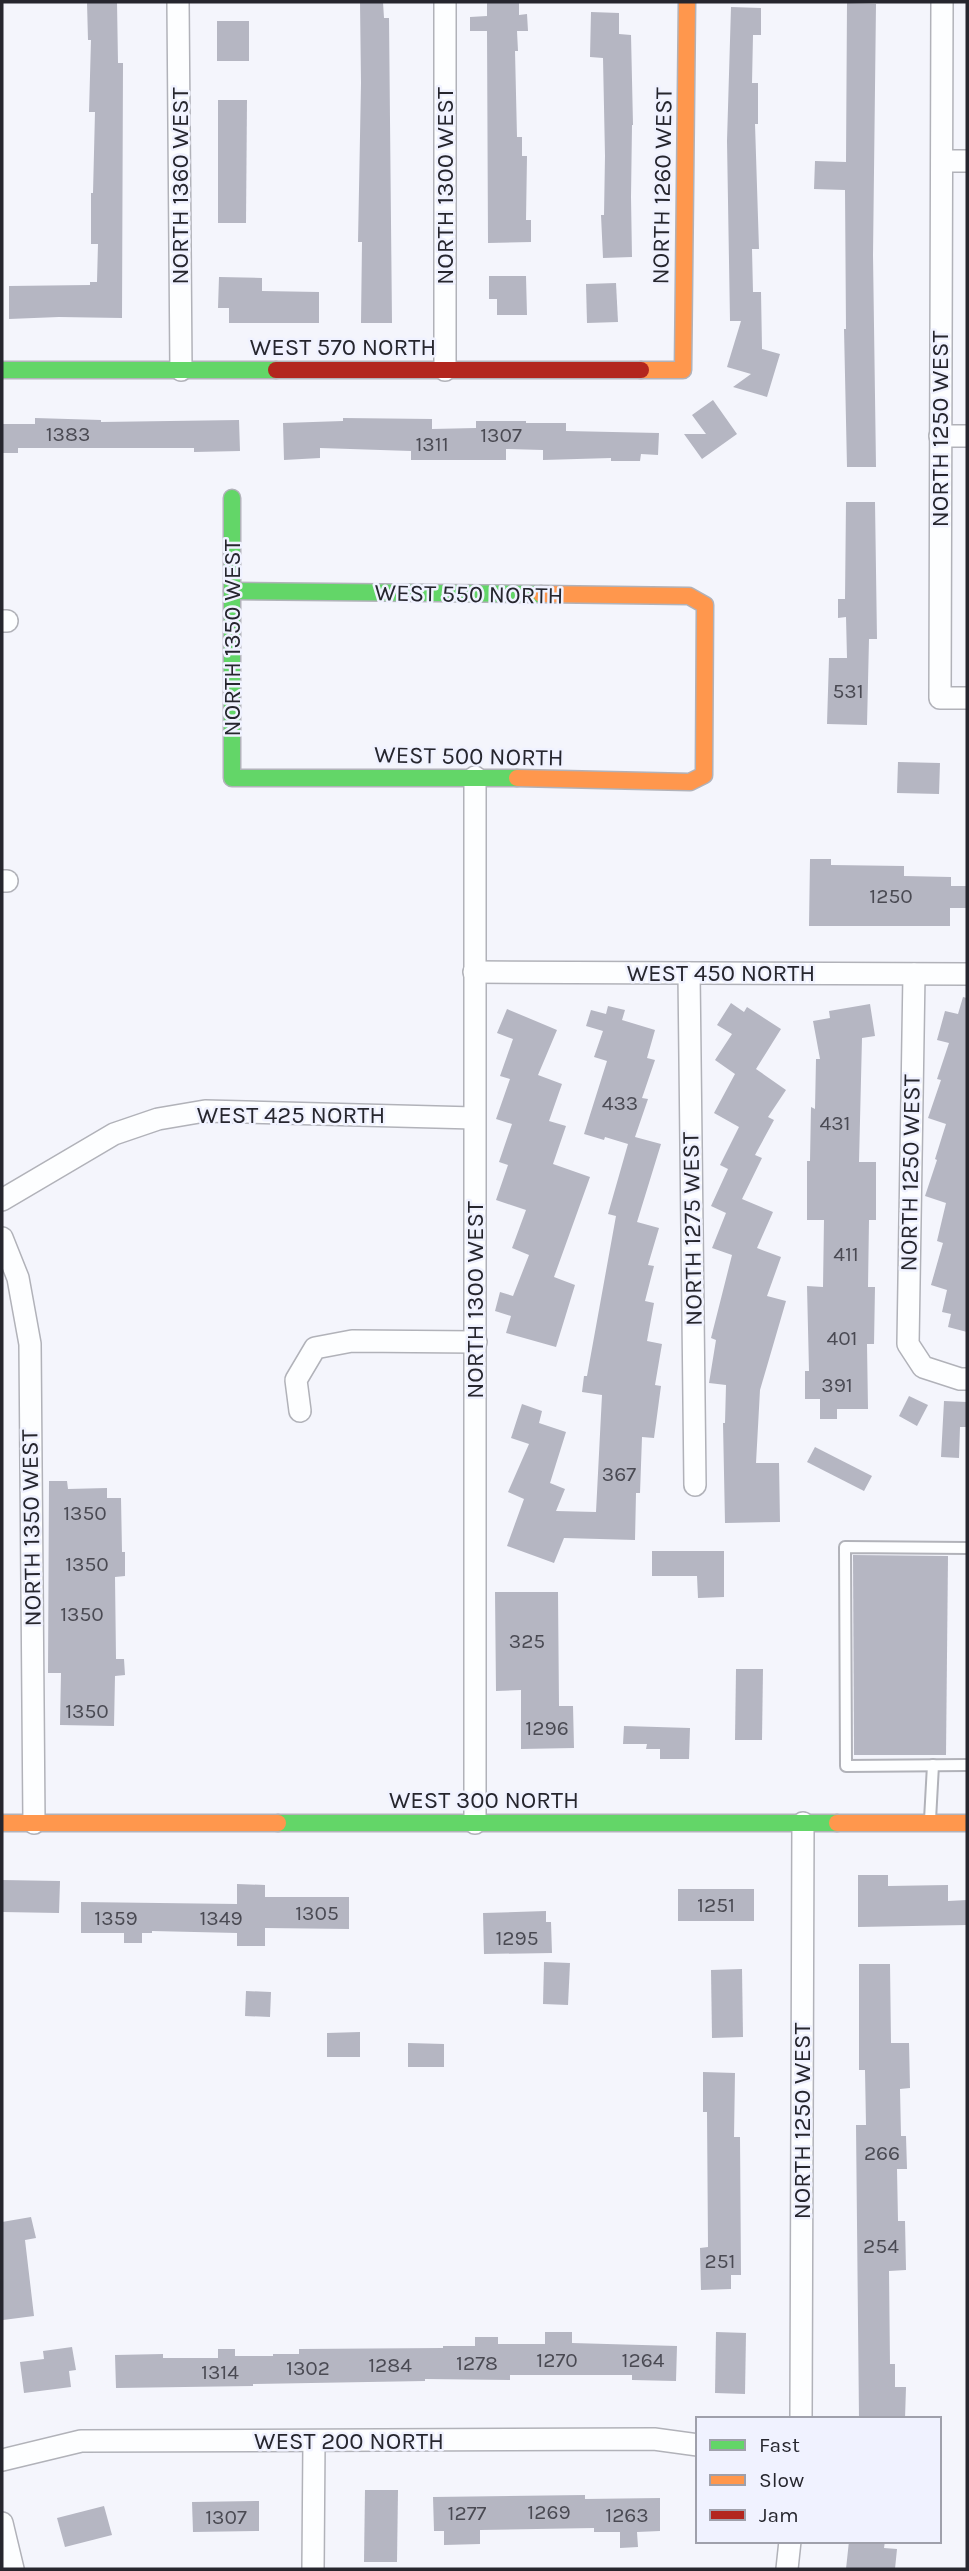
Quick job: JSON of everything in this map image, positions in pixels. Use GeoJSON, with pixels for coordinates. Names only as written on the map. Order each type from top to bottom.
{"type":"FeatureCollection","features":[{"type":"Feature","properties":{"kind":"street","name":"NORTH 1360 WEST"},"geometry":{"type":"LineString","coordinates":[[178,2],[181,370]]}},
{"type":"Feature","properties":{"kind":"street","name":"NORTH 1300 WEST"},"geometry":{"type":"LineString","coordinates":[[444,2],[445,370]]}},
{"type":"Feature","properties":{"kind":"street","name":"NORTH 1260 WEST"},"geometry":{"type":"LineString","coordinates":[[683,370],[687,2]]}},
{"type":"Feature","properties":{"kind":"street","name":"NORTH 1250 WEST"},"geometry":{"type":"LineString","coordinates":[[942,2],[940,698],[967,698]]}},
{"type":"Feature","properties":{"kind":"street"},"geometry":{"type":"LineString","coordinates":[[942,161],[967,161]]}},
{"type":"Feature","properties":{"kind":"street","name":"WEST 570 NORTH"},"geometry":{"type":"LineString","coordinates":[[2,370],[683,370]]}},
{"type":"Feature","properties":{"kind":"street"},"geometry":{"type":"LineString","coordinates":[[940,436],[967,436]]}},
{"type":"Feature","properties":{"kind":"street","name":"NORTH 1350 WEST"},"geometry":{"type":"LineString","coordinates":[[232,498],[232,778]]}},
{"type":"Feature","properties":{"kind":"street","name":"WEST 550 NORTH"},"geometry":{"type":"LineString","coordinates":[[232,591],[689,596],[705,605],[704,775]]}},
{"type":"Feature","properties":{"kind":"street","name":"WEST 500 NORTH"},"geometry":{"type":"LineString","coordinates":[[232,778],[475,777],[690,782],[704,775]]}},
{"type":"Feature","properties":{"kind":"street","name":"NORTH 1300 WEST"},"geometry":{"type":"LineString","coordinates":[[475,777],[475,1823]]}},
{"type":"Feature","properties":{"kind":"street","name":"WEST 450 NORTH"},"geometry":{"type":"LineString","coordinates":[[474,972],[967,974]]}},
{"type":"Feature","properties":{"kind":"street","name":"NORTH 1275 WEST"},"geometry":{"type":"LineString","coordinates":[[689,973],[695,1485]]}},
{"type":"Feature","properties":{"kind":"street","name":"NORTH 1250 WEST"},"geometry":{"type":"LineString","coordinates":[[914,974],[908,1343],[923,1367],[967,1379]]}},
{"type":"Feature","properties":{"kind":"street","name":"WEST 425 NORTH"},"geometry":{"type":"LineString","coordinates":[[2,1200],[114,1134],[158,1119],[205,1111],[474,1118]]}},
{"type":"Feature","properties":{"kind":"street","name":"NORTH 1350 WEST"},"geometry":{"type":"LineString","coordinates":[[2,1238],[18,1278],[30,1343],[34,1823]]}},
{"type":"Feature","properties":{"kind":"street"},"geometry":{"type":"LineString","coordinates":[[300,1411],[296,1380],[315,1348],[352,1341],[476,1342]]}},
{"type":"Feature","properties":{"kind":"street","name":"WEST 300 NORTH"},"geometry":{"type":"LineString","coordinates":[[2,1823],[967,1823]]}},
{"type":"Feature","properties":{"kind":"street","name":"NORTH 1250 WEST"},"geometry":{"type":"LineString","coordinates":[[801,2417],[803,1823]]}},
{"type":"Feature","properties":{"kind":"street","name":"WEST 200 NORTH"},"geometry":{"type":"LineString","coordinates":[[2,2460],[81,2441],[654,2439],[696,2445]]}},
{"type":"Feature","properties":{"kind":"street"},"geometry":{"type":"LineString","coordinates":[[313,2569],[314,2441]]}},
{"type":"Feature","properties":{"kind":"street"},"geometry":{"type":"LineString","coordinates":[[2,2523],[13,2569]]}},
{"type":"Feature","properties":{"kind":"street"},"geometry":{"type":"LineString","coordinates":[[787,2569],[790,2543]]}},
{"type":"Feature","properties":{"kind":"lane"},"geometry":{"type":"LineString","coordinates":[[967,1548],[845,1547],[846,1766],[967,1765]]}},
{"type":"Feature","properties":{"kind":"lane"},"geometry":{"type":"LineString","coordinates":[[930,1823],[933,1765]]}},
{"type":"Feature","properties":{"kind":"building"},"geometry":{"type":"Polygon","coordinates":[[[87,2],[117,2],[118,63],[123,63],[122,318],[9,319],[9,286],[90,285],[90,282],[97,282],[98,244],[91,244],[95,112],[89,112],[91,40],[88,40],[87,2]]]}},
{"type":"Feature","properties":{"kind":"building"},"geometry":{"type":"Polygon","coordinates":[[[360,2],[383,2],[384,18],[389,18],[392,323],[361,323],[362,242],[358,242],[360,2]]]}},
{"type":"Feature","properties":{"kind":"building"},"geometry":{"type":"Polygon","coordinates":[[[487,2],[519,2],[519,15],[527,14],[528,31],[517,31],[518,51],[515,51],[517,137],[522,137],[522,156],[527,156],[526,220],[531,220],[531,242],[488,243],[487,31],[470,31],[470,17],[487,16],[487,2]]]}},
{"type":"Feature","properties":{"kind":"building"},"geometry":{"type":"Polygon","coordinates":[[[847,3],[876,4],[873,255],[876,467],[847,467],[845,190],[814,189],[815,161],[846,162],[847,3]]]}},
{"type":"Feature","properties":{"kind":"building"},"geometry":{"type":"Polygon","coordinates":[[[731,7],[761,8],[761,35],[753,35],[752,83],[758,83],[758,124],[755,124],[759,249],[752,249],[753,292],[761,292],[762,349],[780,354],[767,397],[733,387],[751,374],[727,367],[741,321],[730,321],[727,141],[731,7]]]}},
{"type":"Feature","properties":{"kind":"building"},"geometry":{"type":"Polygon","coordinates":[[[591,12],[619,13],[619,34],[631,35],[632,257],[603,258],[603,58],[590,57],[591,12]]]}},
{"type":"Feature","properties":{"kind":"building"},"geometry":{"type":"Polygon","coordinates":[[[217,21],[249,21],[249,61],[217,61],[217,21]]]}},
{"type":"Feature","properties":{"kind":"building"},"geometry":{"type":"Polygon","coordinates":[[[218,100],[247,100],[246,223],[218,223],[218,100]]]}},
{"type":"Feature","properties":{"kind":"building"},"geometry":{"type":"Polygon","coordinates":[[[489,276],[526,276],[527,315],[497,315],[497,299],[489,299],[489,276]]]}},
{"type":"Feature","properties":{"kind":"building"},"geometry":{"type":"Polygon","coordinates":[[[219,277],[262,278],[262,291],[319,292],[319,323],[229,323],[229,308],[218,308],[219,277]]]}},
{"type":"Feature","properties":{"kind":"building"},"geometry":{"type":"Polygon","coordinates":[[[616,283],[618,322],[587,323],[586,284],[616,283]]]}},
{"type":"Feature","properties":{"kind":"building"},"geometry":{"type":"Polygon","coordinates":[[[713,400],[737,434],[702,459],[684,434],[706,434],[692,415],[713,400]]]}},
{"type":"Feature","properties":{"kind":"building"},"geometry":{"type":"Polygon","coordinates":[[[35,418],[101,422],[239,420],[240,451],[194,452],[194,448],[18,448],[18,453],[2,453],[2,424],[35,424],[35,418]]]}},
{"type":"Feature","properties":{"kind":"building"},"geometry":{"type":"Polygon","coordinates":[[[343,418],[432,419],[432,429],[476,428],[476,421],[526,421],[566,423],[566,431],[659,433],[658,455],[641,454],[640,461],[611,461],[611,458],[543,460],[543,450],[506,449],[506,460],[411,460],[411,451],[320,448],[320,458],[284,460],[283,423],[343,421],[343,418]]]}},
{"type":"Feature","properties":{"kind":"building"},"geometry":{"type":"Polygon","coordinates":[[[846,502],[875,502],[877,639],[869,639],[867,725],[827,724],[829,658],[847,658],[846,617],[838,618],[838,599],[845,599],[846,502]]]}},
{"type":"Feature","properties":{"kind":"building"},"geometry":{"type":"Polygon","coordinates":[[[898,762],[940,763],[939,794],[897,793],[898,762]]]}},
{"type":"Feature","properties":{"kind":"building"},"geometry":{"type":"Polygon","coordinates":[[[810,859],[831,859],[831,865],[904,866],[904,876],[951,877],[951,886],[967,886],[967,908],[950,908],[950,926],[809,926],[810,859]]]}},
{"type":"Feature","properties":{"kind":"building"},"geometry":{"type":"Polygon","coordinates":[[[963,997],[967,998],[967,1332],[948,1327],[951,1314],[942,1312],[947,1290],[931,1285],[943,1243],[937,1241],[946,1203],[925,1196],[946,1124],[928,1118],[941,1080],[937,1079],[949,1043],[937,1040],[945,1011],[958,1014],[963,997]]]}},
{"type":"Feature","properties":{"kind":"building"},"geometry":{"type":"Polygon","coordinates":[[[731,1003],[744,1012],[747,1007],[781,1029],[756,1069],[786,1090],[768,1117],[774,1120],[755,1155],[762,1158],[742,1199],[773,1212],[757,1248],[781,1257],[767,1296],[786,1301],[760,1390],[756,1463],[779,1463],[780,1522],[725,1523],[723,1423],[726,1385],[709,1383],[716,1340],[711,1338],[732,1255],[712,1248],[726,1213],[711,1206],[728,1169],[720,1165],[739,1127],[714,1113],[735,1074],[715,1060],[732,1034],[717,1025],[731,1003]]]}},
{"type":"Feature","properties":{"kind":"building"},"geometry":{"type":"Polygon","coordinates":[[[870,1004],[875,1036],[862,1038],[859,1162],[876,1162],[876,1220],[869,1220],[868,1287],[875,1287],[874,1344],[867,1344],[868,1409],[837,1409],[837,1419],[820,1419],[820,1399],[805,1399],[805,1371],[809,1371],[807,1286],[823,1287],[824,1220],[807,1220],[811,1107],[815,1109],[816,1059],[820,1059],[813,1021],[830,1018],[829,1011],[870,1004]]]}},
{"type":"Feature","properties":{"kind":"building"},"geometry":{"type":"Polygon","coordinates":[[[608,1006],[625,1010],[622,1020],[655,1030],[647,1058],[655,1060],[642,1098],[648,1099],[635,1137],[661,1144],[637,1222],[659,1228],[648,1265],[654,1266],[645,1301],[654,1303],[647,1341],[662,1344],[655,1385],[661,1386],[654,1438],[642,1437],[640,1493],[636,1493],[635,1540],[564,1538],[554,1563],[507,1546],[524,1499],[508,1492],[529,1444],[511,1438],[522,1404],[542,1411],[539,1423],[566,1432],[550,1483],[565,1489],[556,1511],[596,1512],[602,1395],[582,1392],[616,1216],[608,1214],[628,1144],[584,1134],[607,1061],[594,1057],[603,1031],[586,1026],[591,1010],[606,1014],[608,1006]]]}},
{"type":"Feature","properties":{"kind":"building"},"geometry":{"type":"Polygon","coordinates":[[[507,1009],[557,1030],[538,1075],[562,1084],[549,1121],[566,1126],[553,1164],[590,1177],[554,1277],[575,1285],[556,1347],[506,1333],[511,1316],[495,1311],[500,1292],[513,1296],[529,1255],[512,1248],[526,1210],[496,1200],[508,1165],[499,1162],[512,1124],[496,1119],[510,1079],[500,1076],[513,1039],[497,1033],[507,1009]]]}},
{"type":"Feature","properties":{"kind":"building"},"geometry":{"type":"Polygon","coordinates":[[[909,1396],[928,1405],[917,1426],[899,1416],[909,1396]]]}},
{"type":"Feature","properties":{"kind":"building"},"geometry":{"type":"Polygon","coordinates":[[[944,1401],[967,1402],[967,1427],[960,1427],[959,1458],[941,1457],[944,1401]]]}},
{"type":"Feature","properties":{"kind":"building"},"geometry":{"type":"Polygon","coordinates":[[[815,1447],[872,1476],[864,1491],[807,1462],[815,1447]]]}},
{"type":"Feature","properties":{"kind":"building"},"geometry":{"type":"Polygon","coordinates":[[[49,1481],[67,1481],[68,1489],[107,1488],[107,1498],[121,1498],[125,1576],[115,1577],[116,1659],[124,1659],[125,1675],[115,1676],[114,1726],[60,1725],[61,1673],[48,1673],[49,1481]]]}},
{"type":"Feature","properties":{"kind":"building"},"geometry":{"type":"Polygon","coordinates":[[[652,1551],[724,1551],[724,1597],[698,1598],[697,1576],[652,1576],[652,1551]]]}},
{"type":"Feature","properties":{"kind":"building"},"geometry":{"type":"Polygon","coordinates":[[[853,1555],[948,1556],[946,1755],[854,1755],[853,1555]]]}},
{"type":"Feature","properties":{"kind":"building"},"geometry":{"type":"Polygon","coordinates":[[[495,1592],[558,1592],[559,1706],[573,1706],[574,1748],[521,1749],[521,1690],[496,1691],[495,1592]]]}},
{"type":"Feature","properties":{"kind":"building"},"geometry":{"type":"Polygon","coordinates":[[[736,1669],[763,1669],[762,1740],[735,1740],[736,1669]]]}},
{"type":"Feature","properties":{"kind":"building"},"geometry":{"type":"Polygon","coordinates":[[[624,1726],[690,1728],[689,1759],[660,1759],[660,1749],[646,1749],[647,1744],[623,1744],[624,1726]]]}},
{"type":"Feature","properties":{"kind":"building"},"geometry":{"type":"Polygon","coordinates":[[[858,1875],[888,1875],[888,1886],[948,1885],[948,1901],[967,1900],[967,1925],[858,1927],[858,1875]]]}},
{"type":"Feature","properties":{"kind":"building"},"geometry":{"type":"Polygon","coordinates":[[[2,1880],[60,1881],[59,1913],[2,1912],[2,1880]]]}},
{"type":"Feature","properties":{"kind":"building"},"geometry":{"type":"Polygon","coordinates":[[[237,1884],[265,1885],[265,1897],[349,1897],[349,1929],[265,1928],[265,1946],[237,1946],[237,1933],[152,1931],[142,1933],[142,1943],[124,1943],[124,1933],[81,1933],[81,1902],[237,1904],[237,1884]]]}},
{"type":"Feature","properties":{"kind":"building"},"geometry":{"type":"Polygon","coordinates":[[[678,1889],[754,1889],[754,1921],[678,1921],[678,1889]]]}},
{"type":"Feature","properties":{"kind":"building"},"geometry":{"type":"Polygon","coordinates":[[[546,1911],[546,1922],[551,1922],[552,1953],[484,1954],[483,1913],[546,1911]]]}},
{"type":"Feature","properties":{"kind":"building"},"geometry":{"type":"Polygon","coordinates":[[[544,1962],[570,1963],[568,2005],[543,2004],[544,1962]]]}},
{"type":"Feature","properties":{"kind":"building"},"geometry":{"type":"Polygon","coordinates":[[[859,1964],[890,1964],[891,2043],[909,2043],[910,2088],[900,2089],[901,2136],[906,2136],[907,2169],[897,2169],[898,2221],[905,2221],[906,2270],[889,2271],[890,2364],[895,2364],[895,2387],[906,2387],[905,2417],[859,2417],[856,2125],[866,2125],[865,2070],[859,2070],[859,1964]]]}},
{"type":"Feature","properties":{"kind":"building"},"geometry":{"type":"Polygon","coordinates":[[[742,1969],[743,2037],[712,2038],[711,1970],[742,1969]]]}},
{"type":"Feature","properties":{"kind":"building"},"geometry":{"type":"Polygon","coordinates":[[[246,1991],[271,1992],[270,2017],[245,2016],[246,1991]]]}},
{"type":"Feature","properties":{"kind":"building"},"geometry":{"type":"Polygon","coordinates":[[[360,2032],[360,2057],[327,2057],[327,2033],[360,2032]]]}},
{"type":"Feature","properties":{"kind":"building"},"geometry":{"type":"Polygon","coordinates":[[[408,2043],[444,2044],[444,2067],[408,2067],[408,2043]]]}},
{"type":"Feature","properties":{"kind":"building"},"geometry":{"type":"Polygon","coordinates":[[[703,2072],[735,2073],[734,2137],[740,2137],[741,2275],[731,2275],[731,2289],[701,2290],[700,2248],[708,2247],[707,2112],[703,2112],[703,2072]]]}},
{"type":"Feature","properties":{"kind":"building"},"geometry":{"type":"Polygon","coordinates":[[[31,2217],[36,2238],[25,2240],[34,2316],[3,2320],[2,2222],[31,2217]]]}},
{"type":"Feature","properties":{"kind":"building"},"geometry":{"type":"Polygon","coordinates":[[[545,2332],[572,2332],[572,2343],[677,2346],[676,2381],[632,2380],[632,2375],[510,2375],[510,2380],[425,2379],[116,2388],[115,2355],[163,2354],[163,2358],[218,2358],[218,2349],[235,2349],[235,2356],[273,2356],[299,2354],[299,2349],[443,2348],[475,2346],[475,2337],[498,2337],[498,2344],[545,2344],[545,2332]]]}},
{"type":"Feature","properties":{"kind":"building"},"geometry":{"type":"Polygon","coordinates":[[[716,2332],[746,2333],[745,2394],[715,2393],[716,2332]]]}},
{"type":"Feature","properties":{"kind":"building"},"geometry":{"type":"Polygon","coordinates":[[[72,2347],[76,2370],[69,2371],[71,2387],[24,2393],[20,2362],[44,2359],[43,2351],[72,2347]]]}},
{"type":"Feature","properties":{"kind":"building"},"geometry":{"type":"Polygon","coordinates":[[[365,2490],[398,2490],[397,2562],[364,2562],[365,2490]]]}},
{"type":"Feature","properties":{"kind":"building"},"geometry":{"type":"Polygon","coordinates":[[[585,2495],[585,2499],[660,2498],[660,2531],[637,2532],[638,2547],[620,2548],[620,2532],[594,2532],[594,2528],[480,2530],[480,2544],[444,2545],[444,2531],[434,2531],[433,2497],[585,2495]]]}},
{"type":"Feature","properties":{"kind":"building"},"geometry":{"type":"Polygon","coordinates":[[[259,2501],[259,2531],[193,2532],[192,2502],[259,2501]]]}},
{"type":"Feature","properties":{"kind":"building"},"geometry":{"type":"Polygon","coordinates":[[[104,2506],[112,2535],[65,2547],[57,2518],[104,2506]]]}},
{"type":"Feature","properties":{"kind":"building"},"geometry":{"type":"Polygon","coordinates":[[[849,2543],[885,2543],[884,2548],[897,2549],[895,2569],[846,2569],[849,2543]]]}},
{"type":"Feature","properties":{"kind":"traffic: fast"},"geometry":{"type":"LineString","coordinates":[[2,370],[276,370]]}},
{"type":"Feature","properties":{"kind":"traffic: fast"},"geometry":{"type":"LineString","coordinates":[[232,498],[232,778],[517,778]]}},
{"type":"Feature","properties":{"kind":"traffic: fast"},"geometry":{"type":"LineString","coordinates":[[232,591],[541,594]]}},
{"type":"Feature","properties":{"kind":"traffic: fast"},"geometry":{"type":"LineString","coordinates":[[278,1823],[837,1823]]}},
{"type":"Feature","properties":{"kind":"traffic: slow"},"geometry":{"type":"LineString","coordinates":[[641,370],[683,370],[687,2]]}},
{"type":"Feature","properties":{"kind":"traffic: slow"},"geometry":{"type":"LineString","coordinates":[[517,778],[690,782],[704,775],[705,605],[689,596],[541,594]]}},
{"type":"Feature","properties":{"kind":"traffic: slow"},"geometry":{"type":"LineString","coordinates":[[2,1823],[278,1823]]}},
{"type":"Feature","properties":{"kind":"traffic: slow"},"geometry":{"type":"LineString","coordinates":[[837,1823],[967,1823]]}},
{"type":"Feature","properties":{"kind":"traffic: jam"},"geometry":{"type":"LineString","coordinates":[[276,370],[641,370]]}}]}
